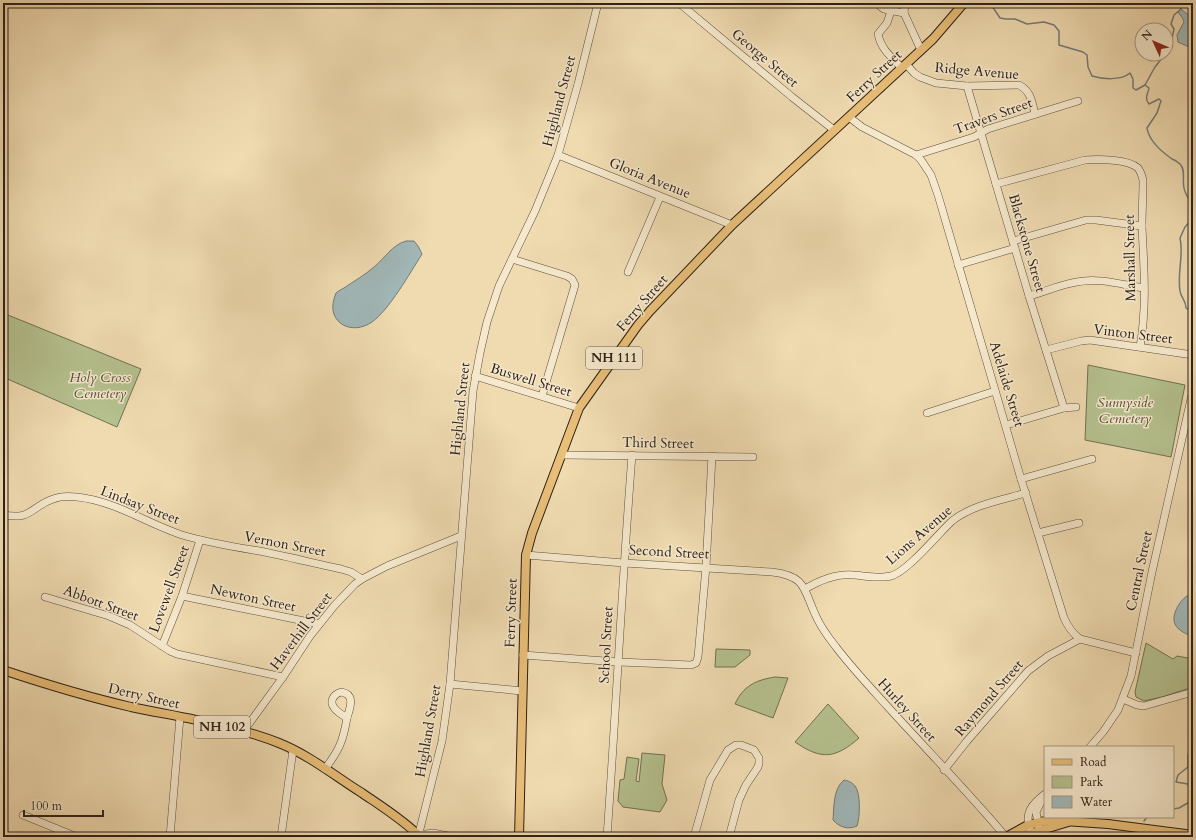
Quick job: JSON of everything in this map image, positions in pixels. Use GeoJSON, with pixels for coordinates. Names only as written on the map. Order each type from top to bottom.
{"type":"FeatureCollection","features":[{"type":"Feature","properties":{"kind":"main road","name":"Ferry Street"},"geometry":{"type":"LineString","coordinates":[[519,837],[526,554],[532,533],[579,408],[644,317],[732,225],[921,50],[943,28],[964,3]]}},
{"type":"Feature","properties":{"kind":"main road","name":"Derry Street"},"geometry":{"type":"LineString","coordinates":[[3,670],[82,695],[242,732],[269,740],[293,750],[325,769],[376,803],[419,836]]}},
{"type":"Feature","properties":{"kind":"main road"},"geometry":{"type":"LineString","coordinates":[[1006,837],[1039,826],[1049,820],[1108,824],[1193,835]]}},
{"type":"Feature","properties":{"kind":"main road"},"geometry":{"type":"LineString","coordinates":[[1019,837],[1030,829]]}},
{"type":"Feature","properties":{"kind":"street","name":"Highland Street"},"geometry":{"type":"LineString","coordinates":[[419,836],[442,741],[450,684],[475,376],[499,286],[535,211],[558,155],[578,84],[598,3]]}},
{"type":"Feature","properties":{"kind":"street"},"geometry":{"type":"LineString","coordinates":[[876,3],[884,9],[904,13]]}},
{"type":"Feature","properties":{"kind":"street"},"geometry":{"type":"LineString","coordinates":[[905,3],[904,13],[921,50]]}},
{"type":"Feature","properties":{"kind":"street","name":"George Street"},"geometry":{"type":"LineString","coordinates":[[684,4],[792,97],[834,130]]}},
{"type":"Feature","properties":{"kind":"street","name":"Ridge Avenue"},"geometry":{"type":"LineString","coordinates":[[891,11],[887,23],[878,34],[879,41],[882,48],[904,66],[924,80],[936,82],[967,86],[1019,85],[1028,92],[1035,114]]}},
{"type":"Feature","properties":{"kind":"street","name":"Blackstone Street"},"geometry":{"type":"LineString","coordinates":[[967,86],[1029,296],[1064,408]]}},
{"type":"Feature","properties":{"kind":"street","name":"Travers Street"},"geometry":{"type":"LineString","coordinates":[[916,155],[974,137],[988,129],[1078,101]]}},
{"type":"Feature","properties":{"kind":"street","name":"Adelaide Street"},"geometry":{"type":"LineString","coordinates":[[849,117],[862,127],[916,155],[925,165],[935,188],[1021,479],[1064,618],[1070,629],[1080,639]]}},
{"type":"Feature","properties":{"kind":"street","name":"Gloria Avenue"},"geometry":{"type":"LineString","coordinates":[[558,155],[732,225]]}},
{"type":"Feature","properties":{"kind":"street","name":"Marshall Street"},"geometry":{"type":"LineString","coordinates":[[996,184],[1085,160],[1109,160],[1127,164],[1138,169],[1142,174],[1143,180],[1142,226],[1144,313],[1140,347]]}},
{"type":"Feature","properties":{"kind":"street"},"geometry":{"type":"LineString","coordinates":[[628,272],[660,197]]}},
{"type":"Feature","properties":{"kind":"street"},"geometry":{"type":"LineString","coordinates":[[958,265],[1014,244],[1086,220],[1142,226]]}},
{"type":"Feature","properties":{"kind":"street"},"geometry":{"type":"LineString","coordinates":[[512,259],[567,276],[575,285],[542,396]]}},
{"type":"Feature","properties":{"kind":"street"},"geometry":{"type":"LineString","coordinates":[[1029,296],[1076,282],[1085,281],[1113,283],[1144,288]]}},
{"type":"Feature","properties":{"kind":"street","name":"Vinton Street"},"geometry":{"type":"LineString","coordinates":[[1046,350],[1090,340],[1193,355]]}},
{"type":"Feature","properties":{"kind":"street","name":"Buswell Street"},"geometry":{"type":"LineString","coordinates":[[475,376],[579,408]]}},
{"type":"Feature","properties":{"kind":"street","name":"Central Street"},"geometry":{"type":"LineString","coordinates":[[1091,746],[1112,721],[1123,699],[1131,676],[1152,572],[1193,390]]}},
{"type":"Feature","properties":{"kind":"street"},"geometry":{"type":"LineString","coordinates":[[927,413],[995,391]]}},
{"type":"Feature","properties":{"kind":"street"},"geometry":{"type":"LineString","coordinates":[[1006,425],[1064,408],[1076,407]]}},
{"type":"Feature","properties":{"kind":"street","name":"Third Street"},"geometry":{"type":"LineString","coordinates":[[562,454],[753,457]]}},
{"type":"Feature","properties":{"kind":"street","name":"School Street"},"geometry":{"type":"LineString","coordinates":[[607,837],[632,455]]}},
{"type":"Feature","properties":{"kind":"street"},"geometry":{"type":"LineString","coordinates":[[523,655],[619,662],[691,665],[696,662],[698,657],[700,617],[706,567],[712,456]]}},
{"type":"Feature","properties":{"kind":"street"},"geometry":{"type":"LineString","coordinates":[[1021,479],[1092,459]]}},
{"type":"Feature","properties":{"kind":"street","name":"Lions Avenue"},"geometry":{"type":"LineString","coordinates":[[805,589],[823,579],[841,574],[878,577],[896,574],[908,565],[952,520],[958,516],[1026,493]]}},
{"type":"Feature","properties":{"kind":"street","name":"Lindsay Street"},"geometry":{"type":"LineString","coordinates":[[3,515],[20,516],[32,512],[52,499],[65,496],[77,497],[89,499],[125,510],[176,533],[200,540]]}},
{"type":"Feature","properties":{"kind":"street"},"geometry":{"type":"LineString","coordinates":[[1038,533],[1079,523]]}},
{"type":"Feature","properties":{"kind":"street","name":"Haverhill Street"},"geometry":{"type":"LineString","coordinates":[[242,732],[319,624],[348,590],[362,578],[387,566],[461,536]]}},
{"type":"Feature","properties":{"kind":"street","name":"Vernon Street"},"geometry":{"type":"LineString","coordinates":[[200,540],[341,569],[362,578]]}},
{"type":"Feature","properties":{"kind":"street","name":"Lovewell Street"},"geometry":{"type":"LineString","coordinates":[[162,646],[182,596],[200,540]]}},
{"type":"Feature","properties":{"kind":"street","name":"Second Street"},"geometry":{"type":"LineString","coordinates":[[526,554],[624,563],[784,573],[794,577],[805,589]]}},
{"type":"Feature","properties":{"kind":"street","name":"Hurley Street"},"geometry":{"type":"LineString","coordinates":[[805,589],[824,631],[844,658],[1006,837]]}},
{"type":"Feature","properties":{"kind":"street","name":"Newton Street"},"geometry":{"type":"LineString","coordinates":[[182,596],[319,624]]}},
{"type":"Feature","properties":{"kind":"street","name":"Abbott Street"},"geometry":{"type":"LineString","coordinates":[[45,597],[109,616],[130,625],[177,654],[283,676]]}},
{"type":"Feature","properties":{"kind":"street"},"geometry":{"type":"LineString","coordinates":[[1080,639],[1136,653]]}},
{"type":"Feature","properties":{"kind":"street","name":"Raymond Street"},"geometry":{"type":"LineString","coordinates":[[944,770],[967,741],[1028,671],[1048,656],[1080,639]]}},
{"type":"Feature","properties":{"kind":"street"},"geometry":{"type":"LineString","coordinates":[[450,684],[522,691]]}},
{"type":"Feature","properties":{"kind":"street"},"geometry":{"type":"LineString","coordinates":[[1123,699],[1137,705],[1144,706],[1193,692]]}},
{"type":"Feature","properties":{"kind":"street"},"geometry":{"type":"LineString","coordinates":[[170,837],[180,718]]}},
{"type":"Feature","properties":{"kind":"street"},"geometry":{"type":"LineString","coordinates":[[325,769],[342,743],[347,718]]}},
{"type":"Feature","properties":{"kind":"street"},"geometry":{"type":"LineString","coordinates":[[694,837],[708,785],[725,754],[736,745],[748,747],[754,750],[757,754],[759,763],[739,800],[729,837]]}},
{"type":"Feature","properties":{"kind":"street"},"geometry":{"type":"LineString","coordinates":[[281,837],[293,750]]}},
{"type":"Feature","properties":{"kind":"street"},"geometry":{"type":"LineString","coordinates":[[1030,829],[1028,816],[1031,807],[1034,802],[1044,795]]}},
{"type":"Feature","properties":{"kind":"street"},"geometry":{"type":"LineString","coordinates":[[1039,826],[1037,808],[1044,796]]}},
{"type":"Feature","properties":{"kind":"street"},"geometry":{"type":"LineString","coordinates":[[23,815],[75,837]]}},
{"type":"Feature","properties":{"kind":"street"},"geometry":{"type":"LineString","coordinates":[[419,836],[433,833],[453,837]]}},
{"type":"Feature","properties":{"kind":"green space","name":"Holy Cross Cemetery"},"geometry":{"type":"Polygon","coordinates":[[[3,313],[141,369],[117,427],[3,377],[3,313]]]}},
{"type":"Feature","properties":{"kind":"green space","name":"Sunnyside Cemetery"},"geometry":{"type":"Polygon","coordinates":[[[1088,365],[1185,385],[1171,457],[1085,440],[1088,365]]]}},
{"type":"Feature","properties":{"kind":"green space"},"geometry":{"type":"Polygon","coordinates":[[[1146,643],[1173,659],[1177,656],[1193,659],[1193,687],[1144,701],[1136,697],[1135,692],[1146,643]]]}},
{"type":"Feature","properties":{"kind":"green space"},"geometry":{"type":"Polygon","coordinates":[[[716,649],[750,650],[750,655],[735,667],[715,667],[716,649]]]}},
{"type":"Feature","properties":{"kind":"green space"},"geometry":{"type":"Polygon","coordinates":[[[775,677],[788,678],[773,718],[735,704],[746,688],[756,682],[775,677]]]}},
{"type":"Feature","properties":{"kind":"green space"},"geometry":{"type":"Polygon","coordinates":[[[828,704],[859,738],[843,750],[828,755],[813,752],[795,742],[828,704]]]}},
{"type":"Feature","properties":{"kind":"green space"},"geometry":{"type":"Polygon","coordinates":[[[642,753],[665,755],[662,784],[667,800],[660,812],[623,807],[618,801],[620,780],[624,779],[627,757],[639,759],[636,781],[639,782],[642,753]]]}},
{"type":"Feature","properties":{"kind":"water"},"geometry":{"type":"Polygon","coordinates":[[[1181,9],[1193,19],[1193,40],[1189,47],[1178,42],[1177,35],[1184,22],[1178,12],[1181,9]]]}},
{"type":"Feature","properties":{"kind":"water"},"geometry":{"type":"Polygon","coordinates":[[[406,241],[414,241],[422,254],[392,300],[372,322],[357,328],[343,325],[334,315],[333,307],[336,293],[367,273],[397,245],[406,241]]]}},
{"type":"Feature","properties":{"kind":"water"},"geometry":{"type":"Polygon","coordinates":[[[1193,595],[1193,637],[1178,629],[1174,621],[1174,617],[1176,609],[1181,601],[1187,596],[1193,595]]]}},
{"type":"Feature","properties":{"kind":"water"},"geometry":{"type":"Polygon","coordinates":[[[844,780],[854,785],[858,794],[859,817],[857,826],[850,828],[844,827],[833,820],[836,793],[840,784],[844,780]]]}},
{"type":"Feature","properties":{"kind":"waterway"},"geometry":{"type":"LineString","coordinates":[[990,3],[1000,18],[1015,19],[1027,24],[1044,22],[1054,25],[1059,31],[1059,45],[1083,52],[1087,55],[1088,67],[1092,76],[1101,78],[1117,78],[1126,76],[1130,73],[1133,79],[1133,88],[1136,90],[1145,85],[1149,88],[1147,98],[1149,104],[1159,99],[1161,101],[1157,113],[1147,128],[1148,133],[1160,150],[1182,166],[1186,195],[1193,207]]}},
{"type":"Feature","properties":{"kind":"waterway"},"geometry":{"type":"LineString","coordinates":[[1172,22],[1174,15],[1181,9],[1179,3]]}},
{"type":"Feature","properties":{"kind":"waterway"},"geometry":{"type":"LineString","coordinates":[[1145,85],[1159,62]]}},
{"type":"Feature","properties":{"kind":"waterway"},"geometry":{"type":"LineString","coordinates":[[1193,218],[1185,227],[1180,238],[1181,250],[1179,277],[1180,291],[1186,308],[1193,313]]}},
{"type":"Feature","properties":{"kind":"waterway"},"geometry":{"type":"LineString","coordinates":[[1193,747],[1188,755],[1188,767],[1178,775],[1176,782],[1188,784],[1193,799]]}},
{"type":"Feature","properties":{"kind":"waterway"},"geometry":{"type":"LineString","coordinates":[[1174,809],[1179,808],[1193,800]]}}]}
